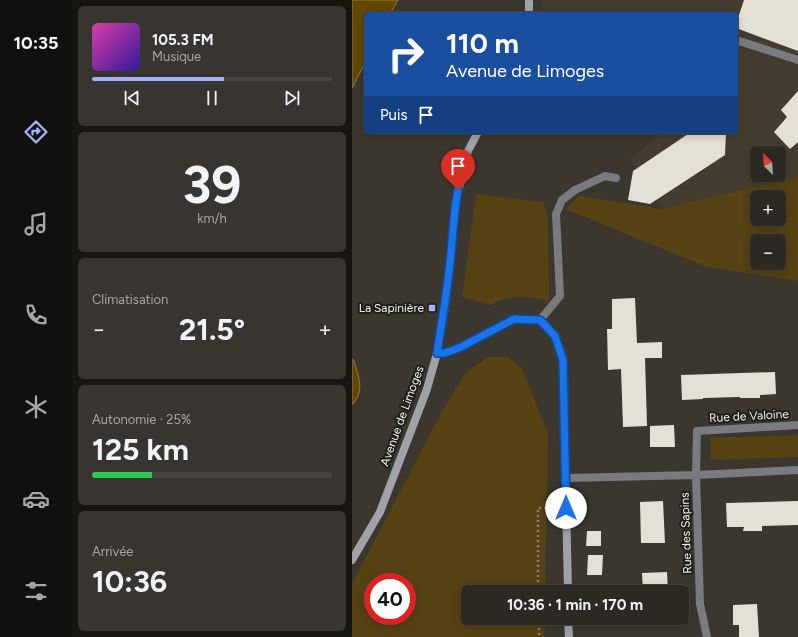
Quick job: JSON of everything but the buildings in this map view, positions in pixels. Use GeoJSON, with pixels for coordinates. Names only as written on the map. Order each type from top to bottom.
{"type":"FeatureCollection","features":[{"type":"Feature","properties":{"kind":"main road"},"geometry":{"type":"LineString","coordinates":[[529,0],[529,12]]}},
{"type":"Feature","properties":{"kind":"main road","name":"Avenue de Limoges"},"geometry":{"type":"LineString","coordinates":[[352,560],[380,512],[427,389],[437,353],[451,255],[455,203],[468,151],[477,134]]}},
{"type":"Feature","properties":{"kind":"main road"},"geometry":{"type":"LineString","coordinates":[[437,353],[445,353],[461,347],[514,319],[540,320],[555,336],[563,360],[568,585]]}},
{"type":"Feature","properties":{"kind":"main road"},"geometry":{"type":"LineString","coordinates":[[568,625],[568,637]]}},
{"type":"Feature","properties":{"kind":"street"},"geometry":{"type":"LineString","coordinates":[[738,41],[798,60]]}},
{"type":"Feature","properties":{"kind":"street"},"geometry":{"type":"LineString","coordinates":[[540,320],[560,296],[556,214],[562,200],[575,190],[605,176],[616,178]]}},
{"type":"Feature","properties":{"kind":"street","name":"Rue de Valoine"},"geometry":{"type":"LineString","coordinates":[[696,475],[697,431],[798,425]]}},
{"type":"Feature","properties":{"kind":"street"},"geometry":{"type":"LineString","coordinates":[[566,478],[696,475],[798,470]]}},
{"type":"Feature","properties":{"kind":"street","name":"Rue des Sapins"},"geometry":{"type":"LineString","coordinates":[[696,475],[700,604],[707,637]]}},
{"type":"Feature","properties":{"kind":"path"},"geometry":{"type":"LineString","coordinates":[[538,585],[538,508],[566,508]]}},
{"type":"Feature","properties":{"kind":"path"},"geometry":{"type":"LineString","coordinates":[[538,625],[539,637]]}},
{"type":"Feature","properties":{"kind":"shaded area"},"geometry":{"type":"Polygon","coordinates":[[[352,0],[398,0],[391,12],[364,12],[364,65],[352,88],[352,0]]]}},
{"type":"Feature","properties":{"kind":"shaded area"},"geometry":{"type":"Polygon","coordinates":[[[542,0],[798,0],[798,176],[786,179],[786,146],[750,146],[750,182],[773,182],[662,209],[630,159],[661,134],[738,134],[738,12],[542,12],[542,0]]]}},
{"type":"Feature","properties":{"kind":"shaded area"},"geometry":{"type":"Polygon","coordinates":[[[798,176],[798,281],[707,267],[565,209],[579,196],[662,209],[773,182],[786,182],[786,179],[798,176]]]}},
{"type":"Feature","properties":{"kind":"shaded area"},"geometry":{"type":"Polygon","coordinates":[[[476,194],[543,202],[548,215],[549,301],[519,297],[506,299],[490,305],[462,297],[476,194]]]}},
{"type":"Feature","properties":{"kind":"shaded area"},"geometry":{"type":"Polygon","coordinates":[[[488,357],[508,357],[522,368],[548,434],[545,585],[461,585],[461,625],[545,625],[544,637],[352,637],[352,584],[442,411],[466,372],[488,357]]]}},
{"type":"Feature","properties":{"kind":"shaded area"},"geometry":{"type":"Polygon","coordinates":[[[352,359],[358,373],[360,389],[356,400],[352,405],[352,359]]]}},
{"type":"Feature","properties":{"kind":"shaded area"},"geometry":{"type":"Polygon","coordinates":[[[798,435],[798,457],[711,460],[710,438],[798,435]]]}},
{"type":"Feature","properties":{"kind":"place","name":"La Sapinière"},"geometry":{"type":"Point","coordinates":[432,308]}},
{"type":"Feature","properties":{"kind":"route"},"geometry":{"type":"LineString","coordinates":[[458,190],[455,203],[446,300],[437,353],[445,353],[461,347],[514,319],[540,320],[555,336],[563,360],[566,508]]}}]}
